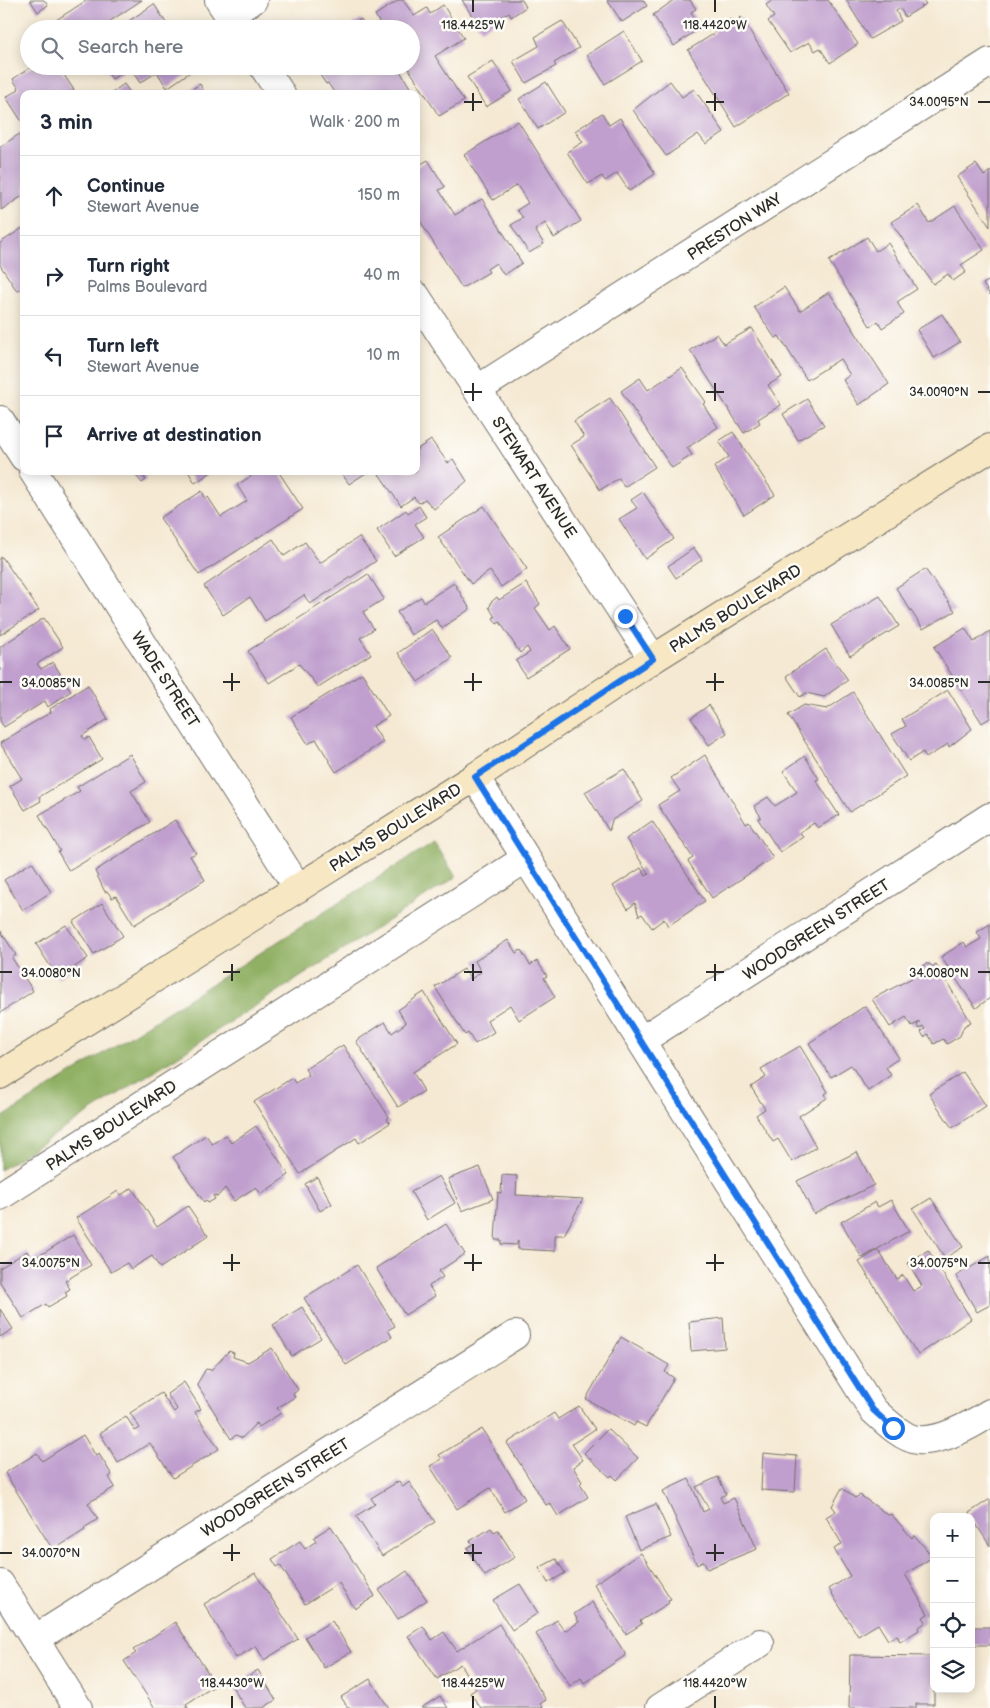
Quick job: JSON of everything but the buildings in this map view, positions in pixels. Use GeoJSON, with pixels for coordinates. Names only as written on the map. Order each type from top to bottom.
{"type":"FeatureCollection","features":[{"type":"Feature","properties":{"kind":"street"},"geometry":{"type":"LineString","coordinates":[[229,15],[253,0]]}},
{"type":"Feature","properties":{"kind":"street","name":"PRESTON WAY"},"geometry":{"type":"LineString","coordinates":[[478,389],[990,62]]}},
{"type":"Feature","properties":{"kind":"street"},"geometry":{"type":"LineString","coordinates":[[269,75],[278,90]]}},
{"type":"Feature","properties":{"kind":"street","name":"STEWART AVENUE"},"geometry":{"type":"LineString","coordinates":[[420,302],[653,659]]}},
{"type":"Feature","properties":{"kind":"street"},"geometry":{"type":"LineString","coordinates":[[0,420],[20,451]]}},
{"type":"Feature","properties":{"kind":"street","name":"PALMS BOULEVARD"},"geometry":{"type":"LineString","coordinates":[[0,1074],[475,777],[653,659],[990,448]]}},
{"type":"Feature","properties":{"kind":"street","name":"WADE STREET"},"geometry":{"type":"LineString","coordinates":[[36,475],[298,888]]}},
{"type":"Feature","properties":{"kind":"street"},"geometry":{"type":"LineString","coordinates":[[475,777],[873,1410],[893,1428],[917,1440],[951,1434],[990,1413]]}},
{"type":"Feature","properties":{"kind":"street","name":"WOODGREEN STREET"},"geometry":{"type":"LineString","coordinates":[[642,1040],[990,817]]}},
{"type":"Feature","properties":{"kind":"street","name":"PALMS BOULEVARD"},"geometry":{"type":"LineString","coordinates":[[0,1196],[525,859]]}},
{"type":"Feature","properties":{"kind":"street","name":"WOODGREEN STREET"},"geometry":{"type":"LineString","coordinates":[[35,1639],[515,1334]]}},
{"type":"Feature","properties":{"kind":"street"},"geometry":{"type":"LineString","coordinates":[[0,1584],[78,1708]]}},
{"type":"Feature","properties":{"kind":"street"},"geometry":{"type":"LineString","coordinates":[[660,1708],[760,1643]]}},
{"type":"Feature","properties":{"kind":"green space"},"geometry":{"type":"Polygon","coordinates":[[[434,842],[456,877],[0,1170],[0,1119],[434,842]]]}},
{"type":"Feature","properties":{"kind":"route"},"geometry":{"type":"LineString","coordinates":[[625,616],[653,659],[475,777],[873,1410],[893,1428]]}}]}
